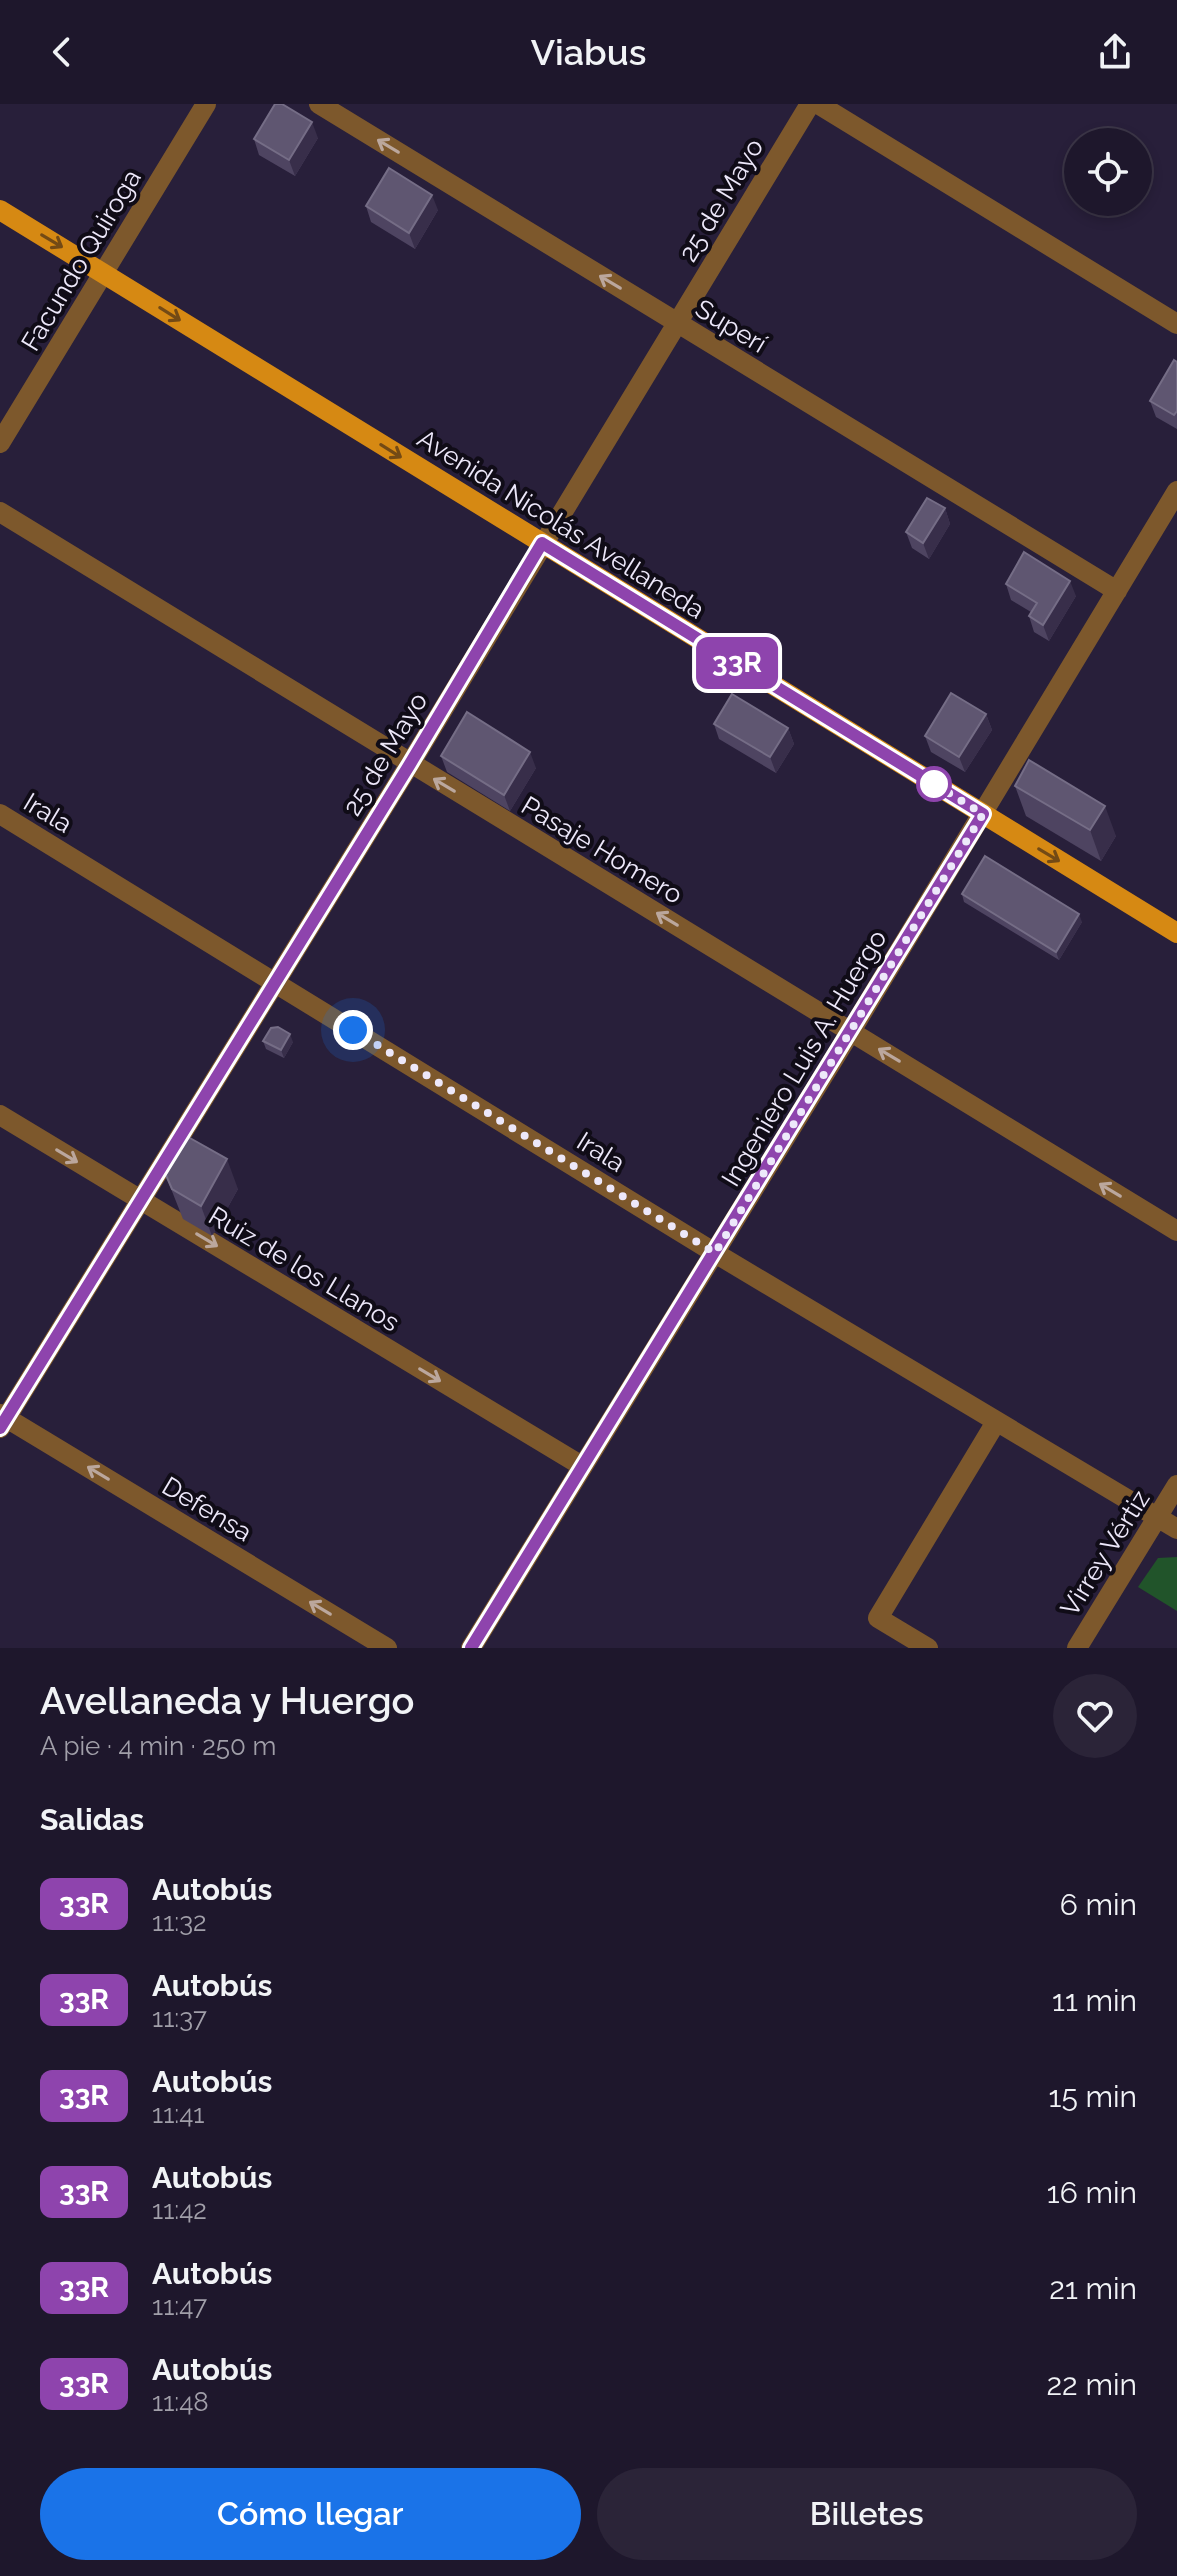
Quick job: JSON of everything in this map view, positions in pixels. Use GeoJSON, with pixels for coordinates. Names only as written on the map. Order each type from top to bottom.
{"type":"FeatureCollection","features":[{"type":"Feature","properties":{"kind":"main road","name":"Avenida Nicolás Avellaneda"},"geometry":{"type":"LineString","coordinates":[[0,210],[1177,933]]}},
{"type":"Feature","properties":{"kind":"street","name":"Facundo Quiroga"},"geometry":{"type":"LineString","coordinates":[[0,443],[206,104]]}},
{"type":"Feature","properties":{"kind":"street","name":"Superí"},"geometry":{"type":"LineString","coordinates":[[319,104],[1117,591]]}},
{"type":"Feature","properties":{"kind":"street","name":"25 de Mayo"},"geometry":{"type":"LineString","coordinates":[[2,1420],[410,764],[810,104]]}},
{"type":"Feature","properties":{"kind":"street"},"geometry":{"type":"LineString","coordinates":[[818,104],[1177,324]]}},
{"type":"Feature","properties":{"kind":"street","name":"Ingeniero Luis A. Huergo"},"geometry":{"type":"LineString","coordinates":[[471,1648],[851,1031],[1177,491]]}},
{"type":"Feature","properties":{"kind":"street","name":"Pasaje Homero"},"geometry":{"type":"LineString","coordinates":[[0,512],[1177,1231]]}},
{"type":"Feature","properties":{"kind":"street","name":"Irala"},"geometry":{"type":"LineString","coordinates":[[0,814],[715,1253],[1177,1529]]}},
{"type":"Feature","properties":{"kind":"street","name":"Ruiz de los Llanos"},"geometry":{"type":"LineString","coordinates":[[0,1115],[582,1466]]}},
{"type":"Feature","properties":{"kind":"street","name":"Defensa"},"geometry":{"type":"LineString","coordinates":[[2,1420],[387,1648]]}},
{"type":"Feature","properties":{"kind":"street"},"geometry":{"type":"LineString","coordinates":[[928,1648],[878,1618],[996,1422]]}},
{"type":"Feature","properties":{"kind":"street","name":"Virrey Vértiz"},"geometry":{"type":"LineString","coordinates":[[1077,1648],[1177,1485]]}},
{"type":"Feature","properties":{"kind":"green space"},"geometry":{"type":"Polygon","coordinates":[[[1177,1557],[1177,1611],[1138,1587],[1158,1558],[1177,1557]]]}},
{"type":"Feature","properties":{"kind":"building"},"geometry":{"type":"Polygon","coordinates":[[[275,104],[282,104],[312,122],[289,160],[254,139],[275,104]]]}},
{"type":"Feature","properties":{"kind":"building"},"geometry":{"type":"Polygon","coordinates":[[[389,168],[432,195],[409,233],[366,206],[389,168]]]}},
{"type":"Feature","properties":{"kind":"building"},"geometry":{"type":"Polygon","coordinates":[[[1174,360],[1177,362],[1177,411],[1174,415],[1150,401],[1174,360]]]}},
{"type":"Feature","properties":{"kind":"building"},"geometry":{"type":"Polygon","coordinates":[[[927,498],[945,508],[923,543],[906,532],[927,498]]]}},
{"type":"Feature","properties":{"kind":"building"},"geometry":{"type":"Polygon","coordinates":[[[1024,552],[1070,581],[1043,625],[1029,616],[1037,603],[1006,584],[1024,552]]]}},
{"type":"Feature","properties":{"kind":"building"},"geometry":{"type":"Polygon","coordinates":[[[951,693],[986,714],[959,757],[925,736],[951,693]]]}},
{"type":"Feature","properties":{"kind":"building"},"geometry":{"type":"Polygon","coordinates":[[[732,694],[788,728],[770,757],[714,724],[732,694]]]}},
{"type":"Feature","properties":{"kind":"building"},"geometry":{"type":"Polygon","coordinates":[[[467,712],[530,752],[504,795],[441,756],[467,712]]]}},
{"type":"Feature","properties":{"kind":"building"},"geometry":{"type":"Polygon","coordinates":[[[1029,760],[1105,806],[1090,830],[1015,786],[1029,760]]]}},
{"type":"Feature","properties":{"kind":"building"},"geometry":{"type":"Polygon","coordinates":[[[985,856],[1079,914],[1056,952],[962,894],[985,856]]]}},
{"type":"Feature","properties":{"kind":"building"},"geometry":{"type":"Polygon","coordinates":[[[278,1027],[290,1034],[281,1050],[263,1041],[271,1028],[278,1027]]]}},
{"type":"Feature","properties":{"kind":"building"},"geometry":{"type":"Polygon","coordinates":[[[181,1133],[227,1159],[201,1206],[172,1189],[162,1166],[181,1133]]]}},
{"type":"Feature","properties":{"kind":"bus line","name":"33R"},"geometry":{"type":"LineString","coordinates":[[0,1428],[410,764],[542,543],[983,814],[471,1648]]}},
{"type":"Feature","properties":{"kind":"route"},"geometry":{"type":"LineString","coordinates":[[353,1030],[715,1253],[983,814],[934,784]]}}]}
